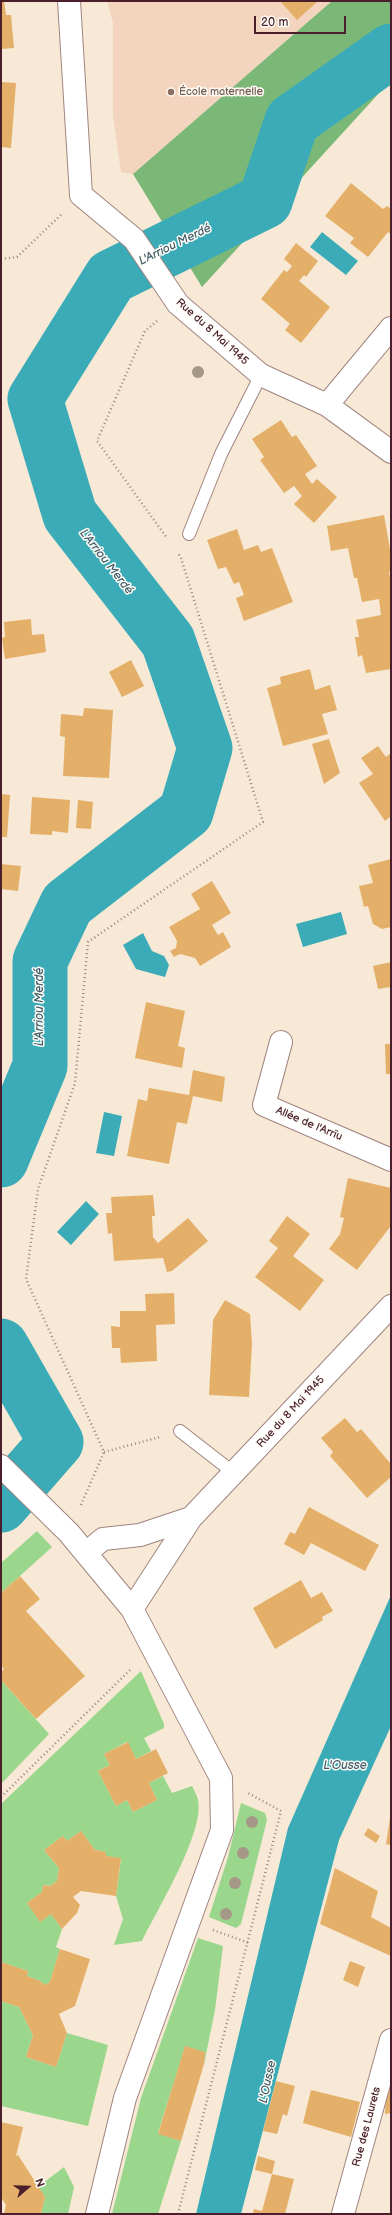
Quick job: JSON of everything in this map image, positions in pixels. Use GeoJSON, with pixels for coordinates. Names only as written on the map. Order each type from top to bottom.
{"type":"FeatureCollection","features":[{"type":"Feature","properties":{"kind":"street"},"geometry":{"type":"LineString","coordinates":[[69,1],[81,195]]}},
{"type":"Feature","properties":{"kind":"street","name":"Rue du 8 Mai 1945"},"geometry":{"type":"LineString","coordinates":[[81,195],[134,239],[174,299],[261,375],[327,405],[391,452]]}},
{"type":"Feature","properties":{"kind":"street"},"geometry":{"type":"LineString","coordinates":[[327,405],[391,328]]}},
{"type":"Feature","properties":{"kind":"street","name":"Allée de l'Arrïu"},"geometry":{"type":"LineString","coordinates":[[281,1042],[264,1105],[391,1160]]}},
{"type":"Feature","properties":{"kind":"street","name":"Rue du 8 Mai 1945"},"geometry":{"type":"LineString","coordinates":[[132,1609],[191,1518],[391,1306]]}},
{"type":"Feature","properties":{"kind":"street"},"geometry":{"type":"LineString","coordinates":[[7,1472],[52,1518],[69,1533],[132,1609],[221,1778],[222,1830],[188,1920],[125,2098],[97,2214]]}},
{"type":"Feature","properties":{"kind":"street","name":"Rue du 8 Mai 1945"},"geometry":{"type":"LineString","coordinates":[[86,1553],[103,1539],[140,1536],[191,1518]]}},
{"type":"Feature","properties":{"kind":"street","name":"Rue des Laurets"},"geometry":{"type":"LineString","coordinates":[[343,2214],[391,2040]]}},
{"type":"Feature","properties":{"kind":"lane"},"geometry":{"type":"LineString","coordinates":[[189,534],[221,454],[261,375]]}},
{"type":"Feature","properties":{"kind":"lane"},"geometry":{"type":"LineString","coordinates":[[180,1431],[234,1473]]}},
{"type":"Feature","properties":{"kind":"path"},"geometry":{"type":"LineString","coordinates":[[1,259],[17,257],[81,195]]}},
{"type":"Feature","properties":{"kind":"path"},"geometry":{"type":"LineString","coordinates":[[168,539],[97,441],[145,331],[174,299]]}},
{"type":"Feature","properties":{"kind":"path"},"geometry":{"type":"LineString","coordinates":[[69,1533],[104,1452],[26,1279],[38,1189],[75,1083],[88,942],[263,822],[181,558],[177,552]]}},
{"type":"Feature","properties":{"kind":"path"},"geometry":{"type":"LineString","coordinates":[[104,1452],[180,1431]]}},
{"type":"Feature","properties":{"kind":"path"},"geometry":{"type":"LineString","coordinates":[[1,1797],[134,1665],[156,1654]]}},
{"type":"Feature","properties":{"kind":"path"},"geometry":{"type":"LineString","coordinates":[[178,2214],[249,1943],[281,1811],[221,1778]]}},
{"type":"Feature","properties":{"kind":"path"},"geometry":{"type":"LineString","coordinates":[[188,1920],[249,1943]]}},
{"type":"Feature","properties":{"kind":"shaded area","name":"École maternelle"},"geometry":{"type":"Polygon","coordinates":[[[107,1],[332,1],[133,174],[121,172],[113,116],[113,23],[107,1]]]}},
{"type":"Feature","properties":{"kind":"green space"},"geometry":{"type":"Polygon","coordinates":[[[332,1],[391,1],[391,80],[202,287],[133,174],[332,1]]]}},
{"type":"Feature","properties":{"kind":"green space"},"geometry":{"type":"Polygon","coordinates":[[[37,1531],[52,1547],[1,1593],[1,1563],[37,1531]]]}},
{"type":"Feature","properties":{"kind":"green space"},"geometry":{"type":"Polygon","coordinates":[[[141,1671],[164,1724],[164,1728],[144,1738],[151,1751],[136,1759],[127,1742],[104,1754],[110,1765],[98,1771],[116,1806],[127,1800],[133,1812],[157,1800],[149,1783],[163,1776],[172,1793],[192,1786],[198,1800],[198,1814],[194,1831],[178,1871],[142,1941],[114,1945],[123,1919],[116,1896],[121,1859],[106,1856],[106,1852],[95,1850],[81,1831],[67,1841],[63,1836],[44,1850],[59,1868],[57,1881],[50,1886],[43,1885],[42,1892],[27,1903],[40,1921],[51,1914],[62,1929],[56,1947],[60,1949],[50,1982],[45,1985],[40,1981],[27,1976],[28,1971],[1,1962],[1,1804],[141,1671]]]}},
{"type":"Feature","properties":{"kind":"green space"},"geometry":{"type":"Polygon","coordinates":[[[1,1680],[49,1734],[1,1784],[1,1680]]]}},
{"type":"Feature","properties":{"kind":"green space"},"geometry":{"type":"Polygon","coordinates":[[[241,1803],[265,1813],[267,1820],[241,1924],[236,1928],[209,1917],[228,1857],[241,1803]]]}},
{"type":"Feature","properties":{"kind":"green space"},"geometry":{"type":"Polygon","coordinates":[[[198,1938],[223,1946],[215,2010],[204,2064],[185,2047],[158,2133],[181,2141],[158,2214],[112,2214],[141,2098],[198,1938]]]}},
{"type":"Feature","properties":{"kind":"green space"},"geometry":{"type":"Polygon","coordinates":[[[1,2001],[19,2007],[33,2035],[26,2057],[56,2067],[67,2033],[108,2045],[88,2126],[1,2106],[1,2001]]]}},
{"type":"Feature","properties":{"kind":"green space"},"geometry":{"type":"Polygon","coordinates":[[[64,2167],[74,2187],[68,2214],[41,2214],[45,2197],[38,2187],[64,2167]]]}},
{"type":"Feature","properties":{"kind":"water"},"geometry":{"type":"Polygon","coordinates":[[[322,232],[358,261],[346,275],[310,247],[322,232]]]}},
{"type":"Feature","properties":{"kind":"water"},"geometry":{"type":"Polygon","coordinates":[[[341,912],[347,934],[303,947],[296,924],[341,912]]]}},
{"type":"Feature","properties":{"kind":"water"},"geometry":{"type":"Polygon","coordinates":[[[143,933],[152,951],[164,956],[169,965],[165,977],[136,969],[123,945],[143,933]]]}},
{"type":"Feature","properties":{"kind":"water"},"geometry":{"type":"Polygon","coordinates":[[[104,1112],[122,1116],[114,1156],[96,1153],[104,1112]]]}},
{"type":"Feature","properties":{"kind":"water"},"geometry":{"type":"Polygon","coordinates":[[[86,1201],[99,1214],[71,1245],[57,1232],[86,1201]]]}},
{"type":"Feature","properties":{"kind":"water","name":"L'Ousse"},"geometry":{"type":"Polygon","coordinates":[[[391,1595],[391,1726],[339,1840],[241,2214],[196,2214],[288,1828],[391,1595]]]}},
{"type":"Feature","properties":{"kind":"building"},"geometry":{"type":"Polygon","coordinates":[[[1,1],[4,1],[6,15],[11,15],[14,48],[1,49],[1,1]]]}},
{"type":"Feature","properties":{"kind":"building"},"geometry":{"type":"Polygon","coordinates":[[[280,1],[318,1],[297,20],[280,1]]]}},
{"type":"Feature","properties":{"kind":"building"},"geometry":{"type":"Polygon","coordinates":[[[1,82],[16,83],[11,148],[1,147],[1,82]]]}},
{"type":"Feature","properties":{"kind":"building"},"geometry":{"type":"Polygon","coordinates":[[[351,183],[383,209],[387,206],[391,209],[391,234],[388,232],[368,257],[350,243],[354,238],[325,216],[351,183]]]}},
{"type":"Feature","properties":{"kind":"building"},"geometry":{"type":"Polygon","coordinates":[[[296,243],[318,261],[306,277],[304,275],[299,281],[330,307],[301,343],[285,330],[290,324],[261,299],[284,270],[287,272],[292,266],[284,259],[296,243]]]}},
{"type":"Feature","properties":{"kind":"building"},"geometry":{"type":"Polygon","coordinates":[[[281,420],[292,437],[296,435],[317,466],[305,474],[312,484],[317,479],[337,497],[314,523],[294,504],[302,496],[294,486],[284,493],[260,460],[264,457],[252,439],[281,420]]]}},
{"type":"Feature","properties":{"kind":"building"},"geometry":{"type":"Polygon","coordinates":[[[384,515],[391,555],[391,571],[389,572],[391,584],[391,669],[366,673],[362,655],[358,657],[355,637],[359,637],[356,620],[381,615],[379,599],[362,602],[357,578],[354,578],[348,548],[331,551],[327,526],[384,515]]]}},
{"type":"Feature","properties":{"kind":"building"},"geometry":{"type":"Polygon","coordinates":[[[237,529],[244,550],[258,545],[261,552],[272,548],[293,602],[244,621],[236,598],[244,595],[239,582],[234,584],[226,567],[218,569],[207,540],[237,529]]]}},
{"type":"Feature","properties":{"kind":"building"},"geometry":{"type":"Polygon","coordinates":[[[31,619],[32,635],[44,634],[46,652],[5,659],[2,638],[5,637],[4,622],[31,619]]]}},
{"type":"Feature","properties":{"kind":"building"},"geometry":{"type":"Polygon","coordinates":[[[131,660],[144,686],[122,697],[109,672],[131,660]]]}},
{"type":"Feature","properties":{"kind":"building"},"geometry":{"type":"Polygon","coordinates":[[[310,669],[315,690],[330,685],[337,710],[322,714],[328,734],[283,746],[267,688],[281,684],[280,677],[310,669]]]}},
{"type":"Feature","properties":{"kind":"building"},"geometry":{"type":"Polygon","coordinates":[[[84,708],[113,710],[109,778],[63,776],[65,737],[60,736],[61,714],[83,716],[84,708]]]}},
{"type":"Feature","properties":{"kind":"building"},"geometry":{"type":"Polygon","coordinates":[[[329,739],[340,773],[324,784],[312,744],[329,739]]]}},
{"type":"Feature","properties":{"kind":"building"},"geometry":{"type":"Polygon","coordinates":[[[378,746],[386,757],[391,753],[391,816],[385,821],[359,783],[373,774],[361,758],[378,746]]]}},
{"type":"Feature","properties":{"kind":"building"},"geometry":{"type":"Polygon","coordinates":[[[1,794],[10,795],[7,837],[1,837],[1,794]]]}},
{"type":"Feature","properties":{"kind":"building"},"geometry":{"type":"Polygon","coordinates":[[[32,797],[70,800],[68,833],[52,831],[52,835],[30,834],[32,797]]]}},
{"type":"Feature","properties":{"kind":"building"},"geometry":{"type":"Polygon","coordinates":[[[78,800],[93,802],[91,829],[76,828],[78,800]]]}},
{"type":"Feature","properties":{"kind":"building"},"geometry":{"type":"Polygon","coordinates":[[[391,859],[391,927],[382,929],[373,924],[368,906],[364,907],[359,886],[373,883],[368,865],[391,859]]]}},
{"type":"Feature","properties":{"kind":"building"},"geometry":{"type":"Polygon","coordinates":[[[1,864],[21,866],[18,891],[1,889],[1,864]]]}},
{"type":"Feature","properties":{"kind":"building"},"geometry":{"type":"Polygon","coordinates":[[[212,881],[231,913],[212,925],[218,935],[223,932],[231,947],[200,966],[195,958],[180,954],[174,957],[170,951],[176,948],[177,941],[169,927],[200,909],[191,894],[212,881]]]}},
{"type":"Feature","properties":{"kind":"building"},"geometry":{"type":"Polygon","coordinates":[[[391,962],[391,990],[390,987],[378,989],[373,966],[391,962]]]}},
{"type":"Feature","properties":{"kind":"building"},"geometry":{"type":"Polygon","coordinates":[[[146,1002],[185,1011],[178,1046],[185,1048],[182,1068],[135,1058],[146,1002]]]}},
{"type":"Feature","properties":{"kind":"building"},"geometry":{"type":"Polygon","coordinates":[[[385,1044],[391,1044],[391,1074],[386,1074],[385,1044]]]}},
{"type":"Feature","properties":{"kind":"building"},"geometry":{"type":"Polygon","coordinates":[[[193,1070],[225,1077],[222,1102],[193,1096],[187,1124],[177,1122],[169,1164],[127,1156],[138,1099],[147,1101],[149,1088],[189,1095],[193,1070]]]}},
{"type":"Feature","properties":{"kind":"building"},"geometry":{"type":"Polygon","coordinates":[[[348,1178],[391,1188],[390,1227],[357,1270],[329,1249],[340,1234],[344,1218],[340,1217],[348,1178]]]}},
{"type":"Feature","properties":{"kind":"building"},"geometry":{"type":"Polygon","coordinates":[[[153,1195],[155,1216],[152,1216],[153,1237],[158,1243],[188,1218],[208,1241],[172,1271],[167,1272],[163,1258],[114,1261],[112,1233],[108,1234],[106,1213],[112,1213],[111,1197],[153,1195]]]}},
{"type":"Feature","properties":{"kind":"building"},"geometry":{"type":"Polygon","coordinates":[[[287,1216],[310,1234],[293,1256],[324,1280],[300,1311],[255,1277],[278,1248],[269,1241],[287,1216]]]}},
{"type":"Feature","properties":{"kind":"building"},"geometry":{"type":"Polygon","coordinates":[[[174,1293],[175,1324],[156,1325],[157,1361],[121,1363],[120,1348],[112,1348],[111,1326],[120,1327],[120,1311],[146,1311],[145,1294],[174,1293]]]}},
{"type":"Feature","properties":{"kind":"building"},"geometry":{"type":"Polygon","coordinates":[[[225,1300],[250,1314],[252,1344],[249,1397],[209,1395],[213,1320],[225,1300]]]}},
{"type":"Feature","properties":{"kind":"building"},"geometry":{"type":"Polygon","coordinates":[[[345,1418],[357,1432],[361,1429],[391,1464],[391,1477],[367,1498],[330,1456],[333,1452],[321,1438],[345,1418]]]}},
{"type":"Feature","properties":{"kind":"building"},"geometry":{"type":"Polygon","coordinates":[[[309,1507],[379,1545],[365,1571],[311,1543],[304,1555],[284,1544],[290,1532],[295,1534],[309,1507]]]}},
{"type":"Feature","properties":{"kind":"building"},"geometry":{"type":"Polygon","coordinates":[[[20,1576],[40,1599],[26,1611],[85,1676],[36,1719],[1,1680],[1,1672],[4,1669],[1,1665],[1,1593],[20,1576]]]}},
{"type":"Feature","properties":{"kind":"building"},"geometry":{"type":"Polygon","coordinates":[[[301,1580],[311,1598],[322,1592],[333,1611],[322,1617],[323,1620],[275,1649],[253,1608],[301,1580]]]}},
{"type":"Feature","properties":{"kind":"building"},"geometry":{"type":"Polygon","coordinates":[[[128,1742],[136,1759],[156,1749],[168,1773],[149,1783],[157,1800],[133,1812],[127,1800],[116,1806],[98,1771],[110,1765],[104,1754],[128,1742]]]}},
{"type":"Feature","properties":{"kind":"building"},"geometry":{"type":"Polygon","coordinates":[[[391,1818],[391,1845],[386,1844],[391,1818]]]}},
{"type":"Feature","properties":{"kind":"building"},"geometry":{"type":"Polygon","coordinates":[[[368,1828],[380,1836],[376,1843],[364,1835],[368,1828]]]}},
{"type":"Feature","properties":{"kind":"building"},"geometry":{"type":"Polygon","coordinates":[[[81,1831],[95,1850],[106,1852],[106,1856],[121,1858],[116,1896],[81,1891],[73,1897],[80,1905],[77,1913],[62,1929],[51,1914],[40,1922],[27,1903],[42,1892],[43,1885],[50,1886],[57,1881],[59,1868],[44,1850],[63,1836],[67,1841],[81,1831]]]}},
{"type":"Feature","properties":{"kind":"building"},"geometry":{"type":"Polygon","coordinates":[[[335,1868],[378,1891],[371,1917],[391,1928],[391,1956],[320,1924],[335,1868]]]}},
{"type":"Feature","properties":{"kind":"building"},"geometry":{"type":"Polygon","coordinates":[[[60,1949],[90,1959],[75,2006],[59,2014],[67,2033],[56,2067],[26,2057],[33,2035],[19,2007],[1,2001],[1,1962],[28,1971],[27,1976],[40,1981],[45,1985],[50,1982],[60,1949]]]}},
{"type":"Feature","properties":{"kind":"building"},"geometry":{"type":"Polygon","coordinates":[[[350,1961],[365,1967],[358,1987],[343,1980],[350,1961]]]}},
{"type":"Feature","properties":{"kind":"building"},"geometry":{"type":"Polygon","coordinates":[[[185,2046],[205,2052],[204,2064],[181,2141],[158,2134],[185,2046]]]}},
{"type":"Feature","properties":{"kind":"building"},"geometry":{"type":"Polygon","coordinates":[[[386,2080],[391,2080],[391,2113],[385,2114],[386,2080]]]}},
{"type":"Feature","properties":{"kind":"building"},"geometry":{"type":"Polygon","coordinates":[[[276,2081],[295,2086],[287,2116],[283,2114],[277,2134],[263,2131],[276,2081]]]}},
{"type":"Feature","properties":{"kind":"building"},"geometry":{"type":"Polygon","coordinates":[[[311,2090],[360,2102],[351,2137],[303,2123],[311,2090]]]}},
{"type":"Feature","properties":{"kind":"building"},"geometry":{"type":"Polygon","coordinates":[[[1,2122],[23,2127],[16,2156],[18,2155],[45,2197],[41,2214],[4,2214],[6,2205],[1,2197],[1,2122]]]}},
{"type":"Feature","properties":{"kind":"building"},"geometry":{"type":"Polygon","coordinates":[[[258,2156],[275,2161],[272,2174],[255,2170],[258,2156]]]}},
{"type":"Feature","properties":{"kind":"building"},"geometry":{"type":"Polygon","coordinates":[[[272,2174],[294,2179],[285,2214],[253,2214],[254,2209],[262,2211],[272,2174]]]}},
{"type":"Feature","properties":{"kind":"waterway","name":"L'Arriou Merdé"},"geometry":{"type":"LineString","coordinates":[[1,1160],[40,1066],[40,961],[67,904],[186,812],[205,748],[168,641],[70,515],[35,399],[111,277],[265,201],[292,121],[391,51]]}},
{"type":"Feature","properties":{"kind":"waterway","name":"L'Arriou Merdé"},"geometry":{"type":"LineString","coordinates":[[1,1346],[56,1442],[1,1505]]}},
{"type":"Feature","properties":{"kind":"place","name":"École maternelle"},"geometry":{"type":"Point","coordinates":[171,92]}}]}
